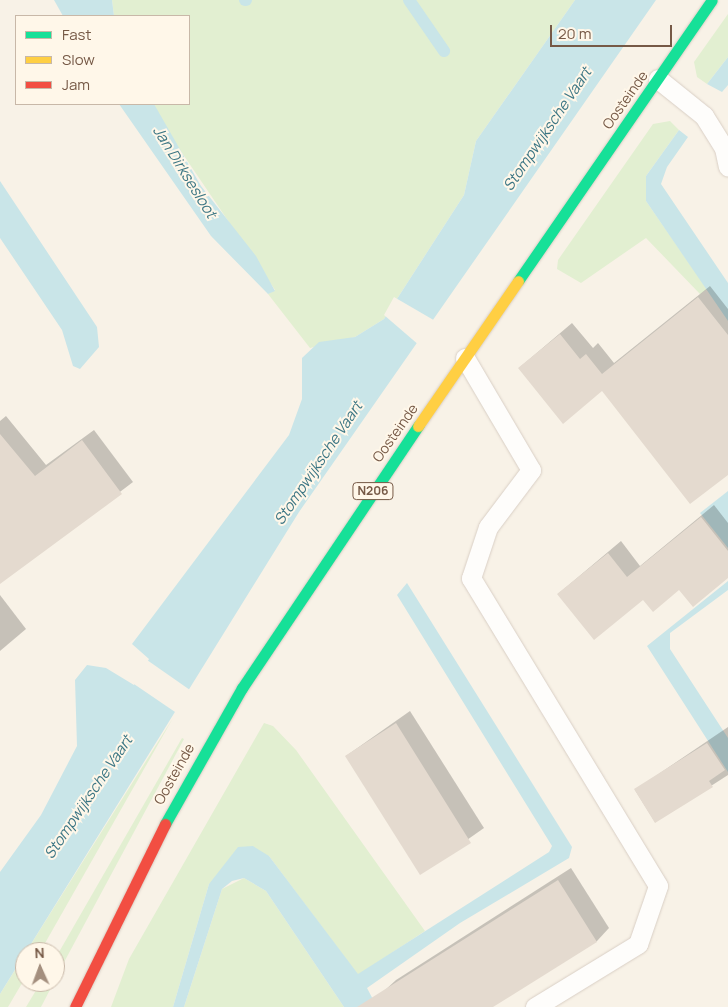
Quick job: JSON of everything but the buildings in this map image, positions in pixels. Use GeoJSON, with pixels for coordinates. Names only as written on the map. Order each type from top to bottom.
{"type":"FeatureCollection","features":[{"type":"Feature","properties":{"kind":"main road","name":"Oosteinde"},"geometry":{"type":"LineString","coordinates":[[75,1007],[152,844],[218,726],[318,570],[712,0]]}},
{"type":"Feature","properties":{"kind":"lane"},"geometry":{"type":"LineString","coordinates":[[658,79],[704,116],[724,148],[728,167]]}},
{"type":"Feature","properties":{"kind":"lane"},"geometry":{"type":"LineString","coordinates":[[465,358],[531,470],[488,527],[471,578],[658,886],[638,944],[534,1007]]}},
{"type":"Feature","properties":{"kind":"green space"},"geometry":{"type":"Polygon","coordinates":[[[112,0],[575,0],[476,141],[464,195],[384,319],[355,337],[310,348],[268,294],[275,290],[155,113],[154,105],[190,105],[190,15],[114,15],[112,0]]]}},
{"type":"Feature","properties":{"kind":"green space"},"geometry":{"type":"Polygon","coordinates":[[[728,14],[728,57],[707,84],[697,77],[694,62],[728,14]]]}},
{"type":"Feature","properties":{"kind":"green space"},"geometry":{"type":"Polygon","coordinates":[[[670,121],[679,130],[646,176],[646,201],[707,289],[700,294],[646,238],[581,283],[557,269],[558,260],[653,124],[670,121]]]}},
{"type":"Feature","properties":{"kind":"green space"},"geometry":{"type":"Polygon","coordinates":[[[173,718],[46,942],[32,942],[173,718]]]}},
{"type":"Feature","properties":{"kind":"green space"},"geometry":{"type":"Polygon","coordinates":[[[264,723],[273,726],[296,750],[425,931],[358,975],[269,856],[209,884],[173,1007],[111,1007],[129,959],[264,723]]]}},
{"type":"Feature","properties":{"kind":"green space"},"geometry":{"type":"Polygon","coordinates":[[[182,738],[184,739],[65,960],[65,942],[182,738]]]}},
{"type":"Feature","properties":{"kind":"green space"},"geometry":{"type":"Polygon","coordinates":[[[244,878],[266,891],[344,1007],[184,1007],[222,889],[244,878]]]}},
{"type":"Feature","properties":{"kind":"green space"},"geometry":{"type":"Polygon","coordinates":[[[15,970],[15,992],[17,992],[8,1007],[0,1007],[0,994],[15,970]]]}},
{"type":"Feature","properties":{"kind":"green space"},"geometry":{"type":"Polygon","coordinates":[[[35,992],[49,992],[41,1007],[26,1007],[35,992]]]}},
{"type":"Feature","properties":{"kind":"water"},"geometry":{"type":"Polygon","coordinates":[[[54,0],[112,0],[114,15],[62,15],[54,0]]]}},
{"type":"Feature","properties":{"kind":"water","name":"Stompwijksche Vaart"},"geometry":{"type":"Polygon","coordinates":[[[575,0],[656,0],[299,512],[32,942],[15,942],[15,970],[0,994],[0,872],[41,815],[77,746],[75,680],[87,665],[106,668],[134,685],[149,659],[132,644],[289,435],[302,399],[302,358],[319,342],[355,337],[384,319],[464,195],[476,141],[575,0]]]}},
{"type":"Feature","properties":{"kind":"water"},"geometry":{"type":"Polygon","coordinates":[[[728,57],[728,85],[722,92],[707,84],[728,57]]]}},
{"type":"Feature","properties":{"kind":"water","name":"Jan Dirksesloot"},"geometry":{"type":"Polygon","coordinates":[[[120,105],[155,105],[201,186],[256,256],[275,291],[268,294],[211,236],[120,105]]]}},
{"type":"Feature","properties":{"kind":"water"},"geometry":{"type":"Polygon","coordinates":[[[679,130],[688,137],[667,167],[661,184],[728,283],[728,321],[646,201],[646,176],[679,130]]]}},
{"type":"Feature","properties":{"kind":"water"},"geometry":{"type":"Polygon","coordinates":[[[0,181],[97,327],[99,347],[80,369],[73,366],[62,330],[0,238],[0,181]]]}},
{"type":"Feature","properties":{"kind":"water"},"geometry":{"type":"Polygon","coordinates":[[[728,491],[728,548],[700,513],[728,491]]]}},
{"type":"Feature","properties":{"kind":"water"},"geometry":{"type":"Polygon","coordinates":[[[728,581],[728,590],[670,633],[670,649],[728,738],[728,772],[647,646],[728,581]]]}},
{"type":"Feature","properties":{"kind":"water"},"geometry":{"type":"Polygon","coordinates":[[[407,583],[572,847],[569,858],[460,923],[367,988],[377,1007],[344,1007],[266,891],[244,878],[232,881],[222,889],[184,1007],[173,1007],[209,884],[238,847],[253,846],[269,856],[358,974],[549,852],[552,846],[397,595],[407,583]]]}},
{"type":"Feature","properties":{"kind":"pier"},"geometry":{"type":"Polygon","coordinates":[[[394,297],[437,322],[420,346],[384,315],[394,297]]]}},
{"type":"Feature","properties":{"kind":"pier"},"geometry":{"type":"Polygon","coordinates":[[[147,660],[190,690],[178,714],[131,682],[147,660]]]}},
{"type":"Feature","properties":{"kind":"waterway"},"geometry":{"type":"LineString","coordinates":[[409,0],[444,51]]}},
{"type":"Feature","properties":{"kind":"traffic: fast"},"geometry":{"type":"LineString","coordinates":[[518,281],[712,0]]}},
{"type":"Feature","properties":{"kind":"traffic: fast"},"geometry":{"type":"LineString","coordinates":[[165,824],[242,688],[418,426]]}},
{"type":"Feature","properties":{"kind":"traffic: slow"},"geometry":{"type":"LineString","coordinates":[[418,426],[518,281]]}},
{"type":"Feature","properties":{"kind":"traffic: jam"},"geometry":{"type":"LineString","coordinates":[[75,1007],[165,824]]}}]}
